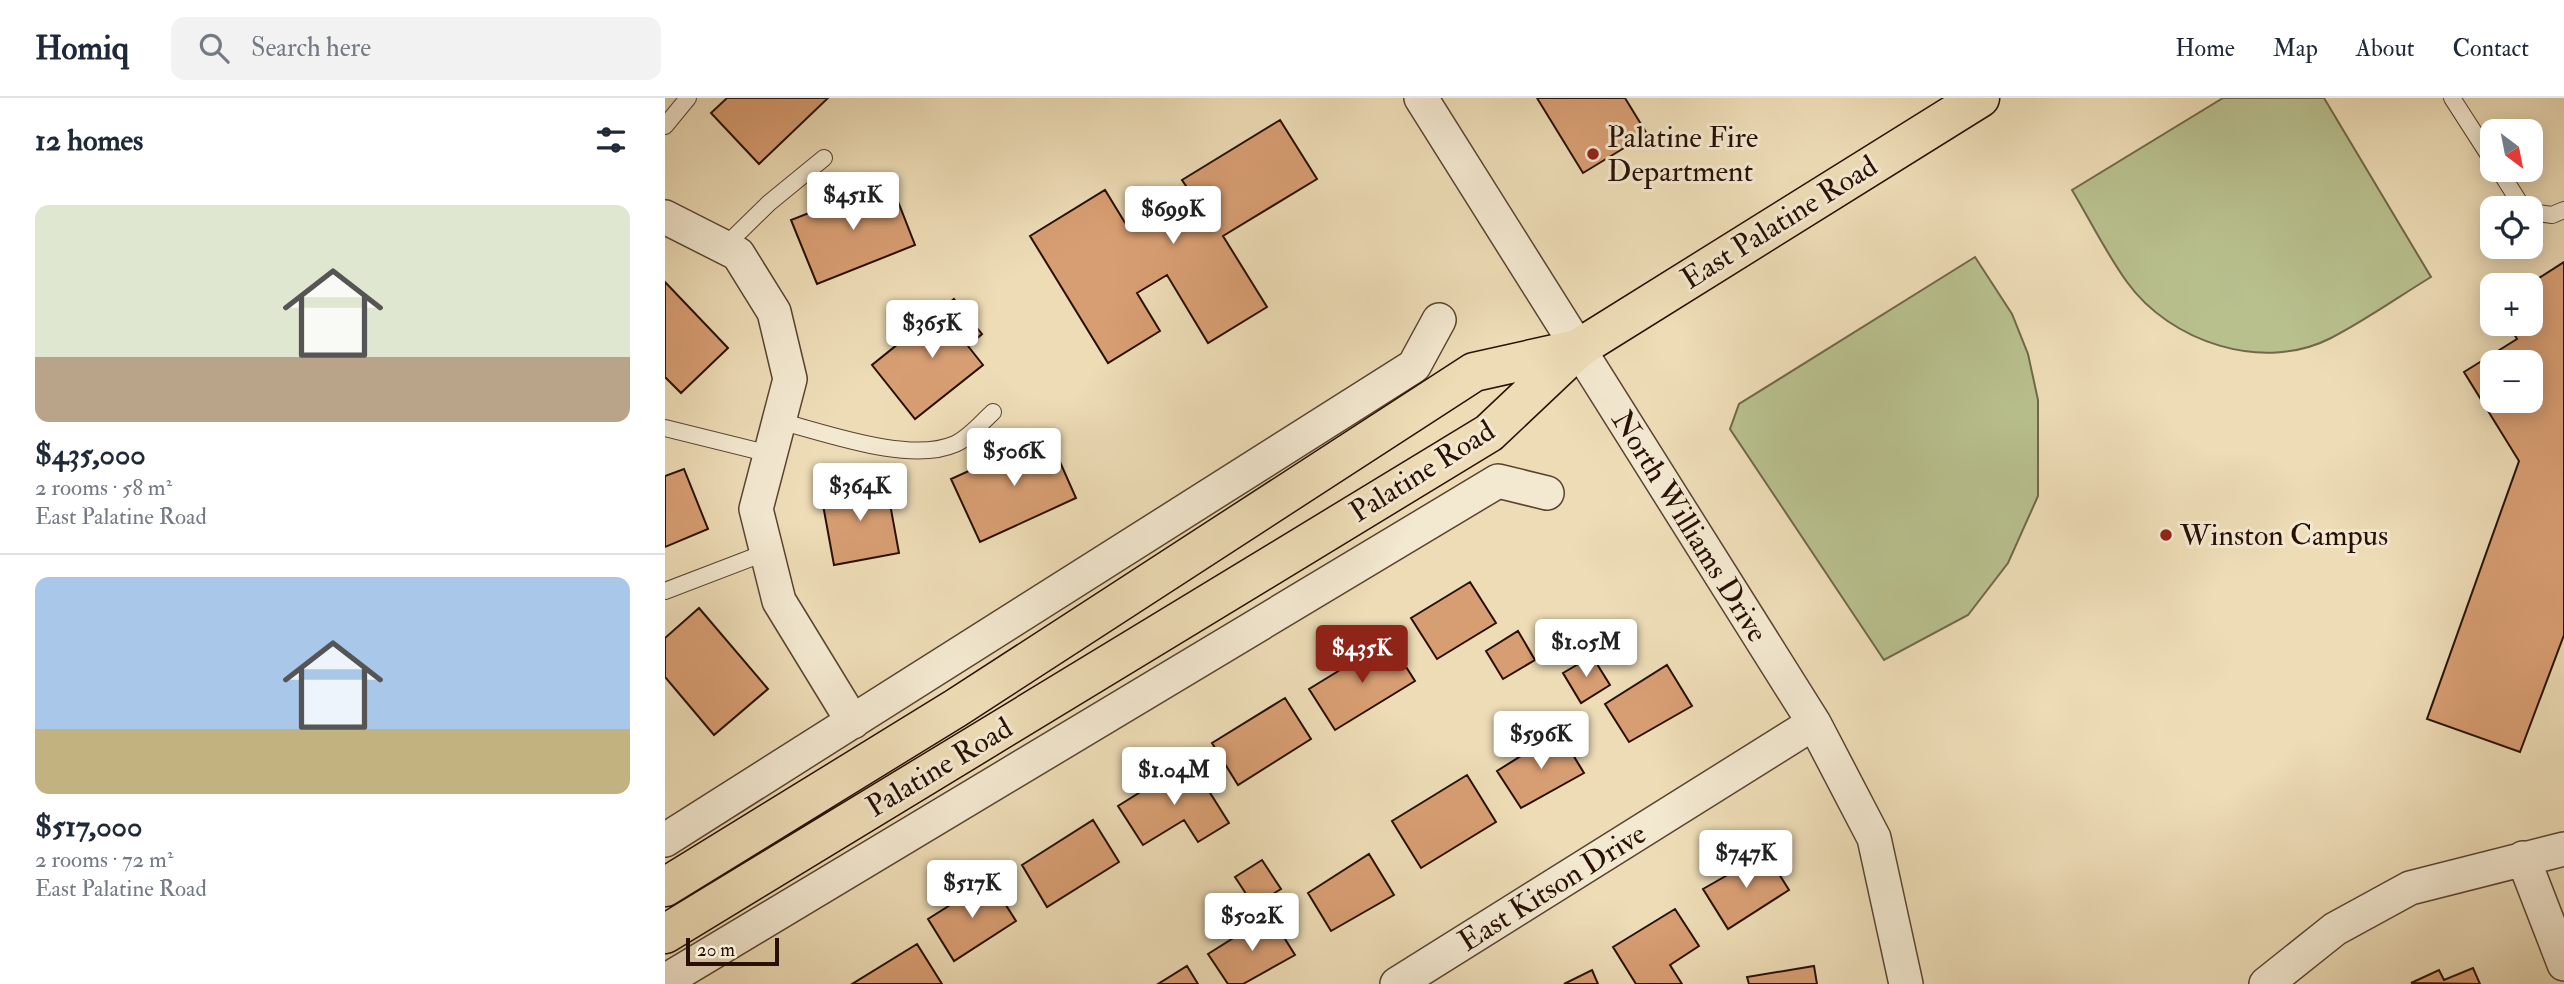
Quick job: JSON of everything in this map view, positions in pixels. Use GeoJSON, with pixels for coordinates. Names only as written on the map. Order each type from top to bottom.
{"type":"FeatureCollection","features":[{"type":"Feature","properties":{"kind":"main road","name":"East Palatine Road"},"geometry":{"type":"LineString","coordinates":[[1579,348],[1980,98]]}},
{"type":"Feature","properties":{"kind":"main road","name":"Palatine Road"},"geometry":{"type":"LineString","coordinates":[[665,887],[956,708],[1474,372],[1579,348]]}},
{"type":"Feature","properties":{"kind":"main road","name":"Palatine Road"},"geometry":{"type":"LineString","coordinates":[[665,934],[1489,433],[1579,348]]}},
{"type":"Feature","properties":{"kind":"street","name":"North Williams Drive"},"geometry":{"type":"LineString","coordinates":[[1421,98],[1814,723],[1874,838],[1909,982]]}},
{"type":"Feature","properties":{"kind":"street"},"geometry":{"type":"LineString","coordinates":[[665,217],[738,254],[774,312],[790,379],[756,509],[779,601],[853,722]]}},
{"type":"Feature","properties":{"kind":"street"},"geometry":{"type":"LineString","coordinates":[[665,840],[1414,366],[1439,320]]}},
{"type":"Feature","properties":{"kind":"street"},"geometry":{"type":"LineString","coordinates":[[665,981],[1497,481],[1547,493]]}},
{"type":"Feature","properties":{"kind":"street","name":"East Kitson Drive"},"geometry":{"type":"LineString","coordinates":[[1408,981],[1814,723]]}},
{"type":"Feature","properties":{"kind":"street"},"geometry":{"type":"LineString","coordinates":[[2266,984],[2335,929],[2410,888],[2564,849]]}},
{"type":"Feature","properties":{"kind":"street"},"geometry":{"type":"LineString","coordinates":[[2523,858],[2564,964]]}},
{"type":"Feature","properties":{"kind":"lane"},"geometry":{"type":"LineString","coordinates":[[665,126],[688,98]]}},
{"type":"Feature","properties":{"kind":"lane"},"geometry":{"type":"LineString","coordinates":[[2452,98],[2480,141]]}},
{"type":"Feature","properties":{"kind":"lane"},"geometry":{"type":"LineString","coordinates":[[724,247],[769,203],[824,158]]}},
{"type":"Feature","properties":{"kind":"lane"},"geometry":{"type":"LineString","coordinates":[[2543,214],[2552,215],[2564,210]]}},
{"type":"Feature","properties":{"kind":"lane"},"geometry":{"type":"LineString","coordinates":[[779,421],[865,443],[924,451],[956,443],[993,412]]}},
{"type":"Feature","properties":{"kind":"lane"},"geometry":{"type":"LineString","coordinates":[[665,428],[770,454]]}},
{"type":"Feature","properties":{"kind":"lane"},"geometry":{"type":"LineString","coordinates":[[665,592],[767,552]]}},
{"type":"Feature","properties":{"kind":"green space"},"geometry":{"type":"Polygon","coordinates":[[[2223,98],[2324,98],[2431,277],[2331,338],[2304,348],[2276,352],[2220,346],[2167,321],[2145,303],[2119,271],[2072,190],[2223,98]]]}},
{"type":"Feature","properties":{"kind":"green space"},"geometry":{"type":"Polygon","coordinates":[[[1975,257],[2012,314],[2028,354],[2038,400],[2038,496],[2008,563],[1968,615],[1884,660],[1730,429],[1739,404],[1975,257]]]}},
{"type":"Feature","properties":{"kind":"building"},"geometry":{"type":"Polygon","coordinates":[[[727,98],[828,98],[759,164],[711,113],[727,98]]]}},
{"type":"Feature","properties":{"kind":"building","name":"Palatine Fire Department"},"geometry":{"type":"Polygon","coordinates":[[[1537,98],[1625,98],[1647,134],[1583,173],[1537,98]]]}},
{"type":"Feature","properties":{"kind":"building"},"geometry":{"type":"Polygon","coordinates":[[[1280,120],[1317,179],[1223,236],[1267,307],[1208,343],[1167,275],[1137,293],[1160,331],[1108,363],[1030,236],[1105,190],[1127,226],[1188,189],[1182,180],[1280,120]]]}},
{"type":"Feature","properties":{"kind":"building"},"geometry":{"type":"Polygon","coordinates":[[[890,181],[915,245],[817,284],[791,220],[890,181]]]}},
{"type":"Feature","properties":{"kind":"building"},"geometry":{"type":"Polygon","coordinates":[[[2564,262],[2564,635],[2520,752],[2427,719],[2519,461],[2489,413],[2543,413],[2543,350],[2499,350],[2517,339],[2515,336],[2543,336],[2543,275],[2564,262]]]}},
{"type":"Feature","properties":{"kind":"building"},"geometry":{"type":"Polygon","coordinates":[[[665,282],[728,348],[681,393],[665,377],[665,282]]]}},
{"type":"Feature","properties":{"kind":"building"},"geometry":{"type":"Polygon","coordinates":[[[954,299],[982,334],[968,346],[983,365],[915,419],[872,365],[954,299]]]}},
{"type":"Feature","properties":{"kind":"building"},"geometry":{"type":"Polygon","coordinates":[[[2480,362],[2480,398],[2464,372],[2480,362]]]}},
{"type":"Feature","properties":{"kind":"building"},"geometry":{"type":"Polygon","coordinates":[[[1048,435],[1076,498],[980,542],[951,479],[1048,435]]]}},
{"type":"Feature","properties":{"kind":"building"},"geometry":{"type":"Polygon","coordinates":[[[684,469],[708,529],[665,547],[665,476],[684,469]]]}},
{"type":"Feature","properties":{"kind":"building"},"geometry":{"type":"Polygon","coordinates":[[[886,482],[899,553],[834,565],[821,494],[886,482]]]}},
{"type":"Feature","properties":{"kind":"building"},"geometry":{"type":"Polygon","coordinates":[[[1470,582],[1496,623],[1437,659],[1411,618],[1470,582]]]}},
{"type":"Feature","properties":{"kind":"building"},"geometry":{"type":"Polygon","coordinates":[[[699,608],[768,689],[714,735],[665,677],[665,638],[699,608]]]}},
{"type":"Feature","properties":{"kind":"building"},"geometry":{"type":"Polygon","coordinates":[[[1518,631],[1535,660],[1503,679],[1486,651],[1518,631]]]}},
{"type":"Feature","properties":{"kind":"building"},"geometry":{"type":"Polygon","coordinates":[[[1389,640],[1415,681],[1335,730],[1309,689],[1389,640]]]}},
{"type":"Feature","properties":{"kind":"building"},"geometry":{"type":"Polygon","coordinates":[[[1592,656],[1610,685],[1581,703],[1563,673],[1592,656]]]}},
{"type":"Feature","properties":{"kind":"building"},"geometry":{"type":"Polygon","coordinates":[[[1667,665],[1692,706],[1629,742],[1605,704],[1667,665]]]}},
{"type":"Feature","properties":{"kind":"building"},"geometry":{"type":"Polygon","coordinates":[[[1285,698],[1311,739],[1238,785],[1212,743],[1285,698]]]}},
{"type":"Feature","properties":{"kind":"building"},"geometry":{"type":"Polygon","coordinates":[[[1559,732],[1584,773],[1521,808],[1497,771],[1559,732]]]}},
{"type":"Feature","properties":{"kind":"building"},"geometry":{"type":"Polygon","coordinates":[[[1190,761],[1229,823],[1198,842],[1184,820],[1143,845],[1118,806],[1190,761]]]}},
{"type":"Feature","properties":{"kind":"building"},"geometry":{"type":"Polygon","coordinates":[[[1467,775],[1496,822],[1421,868],[1392,821],[1467,775]]]}},
{"type":"Feature","properties":{"kind":"building"},"geometry":{"type":"Polygon","coordinates":[[[1093,820],[1119,862],[1047,907],[1022,865],[1093,820]]]}},
{"type":"Feature","properties":{"kind":"building"},"geometry":{"type":"Polygon","coordinates":[[[1766,853],[1789,890],[1728,929],[1703,889],[1766,853]]]}},
{"type":"Feature","properties":{"kind":"building"},"geometry":{"type":"Polygon","coordinates":[[[1369,854],[1394,895],[1331,931],[1308,893],[1369,854]]]}},
{"type":"Feature","properties":{"kind":"building"},"geometry":{"type":"Polygon","coordinates":[[[1262,860],[1281,889],[1254,906],[1235,877],[1262,860]]]}},
{"type":"Feature","properties":{"kind":"building"},"geometry":{"type":"Polygon","coordinates":[[[990,880],[1016,921],[954,961],[928,919],[990,880]]]}},
{"type":"Feature","properties":{"kind":"building"},"geometry":{"type":"Polygon","coordinates":[[[1675,909],[1699,946],[1670,965],[1682,984],[1636,984],[1613,947],[1675,909]]]}},
{"type":"Feature","properties":{"kind":"building"},"geometry":{"type":"Polygon","coordinates":[[[1270,915],[1295,955],[1243,984],[1228,984],[1208,954],[1270,915]]]}},
{"type":"Feature","properties":{"kind":"building"},"geometry":{"type":"Polygon","coordinates":[[[917,944],[942,984],[852,984],[917,944]]]}},
{"type":"Feature","properties":{"kind":"building"},"geometry":{"type":"Polygon","coordinates":[[[1187,966],[1198,984],[1158,984],[1187,966]]]}},
{"type":"Feature","properties":{"kind":"building"},"geometry":{"type":"Polygon","coordinates":[[[1814,966],[1817,984],[1749,984],[1747,977],[1814,966]]]}},
{"type":"Feature","properties":{"kind":"building"},"geometry":{"type":"Polygon","coordinates":[[[2473,968],[2480,984],[2411,983],[2439,970],[2444,980],[2473,968]]]}},
{"type":"Feature","properties":{"kind":"building"},"geometry":{"type":"Polygon","coordinates":[[[1592,970],[1598,984],[1564,984],[1592,970]]]}},
{"type":"Feature","properties":{"kind":"place","name":"Palatine Fire Department"},"geometry":{"type":"Point","coordinates":[1593,154]}},
{"type":"Feature","properties":{"kind":"place","name":"Winston Campus"},"geometry":{"type":"Point","coordinates":[2166,535]}}]}
